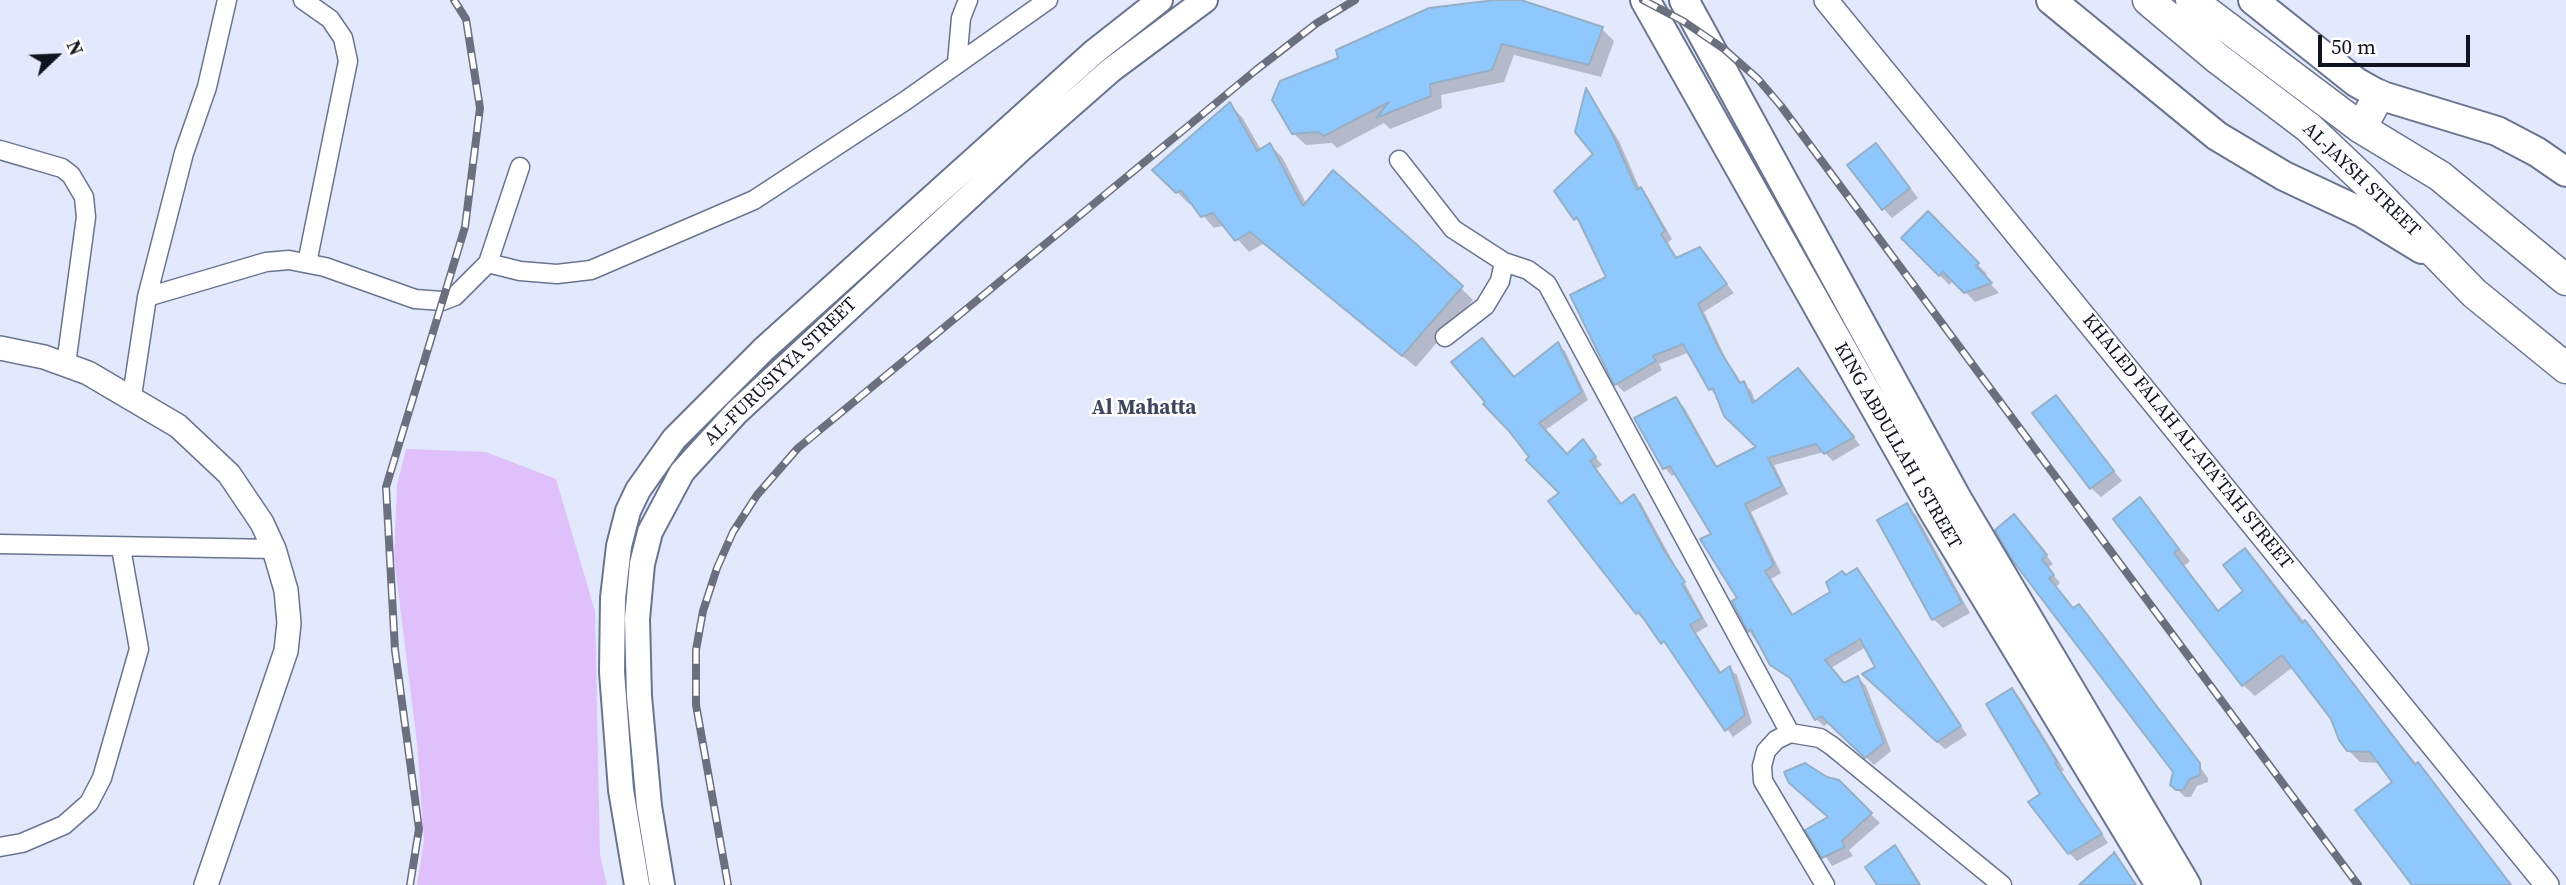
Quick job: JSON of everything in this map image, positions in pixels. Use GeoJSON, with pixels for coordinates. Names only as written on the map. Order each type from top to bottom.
{"type":"FeatureCollection","features":[{"type":"Feature","properties":{"kind":"highway","name":"AL-JAYSH STREET"},"geometry":{"type":"LineString","coordinates":[[2148,0],[2327,144],[2494,311],[2566,368]]}},
{"type":"Feature","properties":{"kind":"highway","name":"AL-JAYSH STREET"},"geometry":{"type":"LineString","coordinates":[[2197,6],[2361,128],[2440,176],[2566,280]]}},
{"type":"Feature","properties":{"kind":"highway"},"geometry":{"type":"LineString","coordinates":[[2361,128],[2379,95]]}},
{"type":"Feature","properties":{"kind":"main road","name":"AL-FURUSIYYA STREET"},"geometry":{"type":"LineString","coordinates":[[637,885],[621,790],[612,672],[612,598],[619,546],[628,511],[638,490],[674,439],[764,349],[1094,52],[1160,0]]}},
{"type":"Feature","properties":{"kind":"main road","name":"AL-FURUSIYYA STREET"},"geometry":{"type":"LineString","coordinates":[[662,885],[649,806],[640,710],[637,619],[642,564],[650,532],[682,472],[736,413],[1021,149],[1111,70],[1205,0]]}},
{"type":"Feature","properties":{"kind":"main road","name":"KING ABDULLAH I STREET"},"geometry":{"type":"LineString","coordinates":[[1646,0],[1934,512],[2160,885]]}},
{"type":"Feature","properties":{"kind":"main road","name":"KING ABDULLAH I STREET"},"geometry":{"type":"LineString","coordinates":[[1684,0],[1957,499],[2186,885]]}},
{"type":"Feature","properties":{"kind":"main road"},"geometry":{"type":"LineString","coordinates":[[2051,0],[2217,136],[2284,176],[2363,213],[2445,264]]}},
{"type":"Feature","properties":{"kind":"main road"},"geometry":{"type":"LineString","coordinates":[[2253,0],[2344,75],[2379,95],[2497,131],[2537,152],[2566,172]]}},
{"type":"Feature","properties":{"kind":"street"},"geometry":{"type":"LineString","coordinates":[[132,396],[148,297],[184,153],[207,87],[227,0]]}},
{"type":"Feature","properties":{"kind":"street"},"geometry":{"type":"LineString","coordinates":[[303,0],[330,19],[343,38],[348,61],[307,263]]}},
{"type":"Feature","properties":{"kind":"street"},"geometry":{"type":"LineString","coordinates":[[957,63],[958,33],[968,0]]}},
{"type":"Feature","properties":{"kind":"street"},"geometry":{"type":"LineString","coordinates":[[488,263],[520,271],[557,274],[603,266],[772,190],[1048,0]]}},
{"type":"Feature","properties":{"kind":"street","name":"KHALED FALAH AL-ATA’TAH STREET"},"geometry":{"type":"LineString","coordinates":[[1826,0],[2547,885]]}},
{"type":"Feature","properties":{"kind":"street"},"geometry":{"type":"LineString","coordinates":[[0,150],[62,168],[71,175],[84,197],[86,217],[66,364]]}},
{"type":"Feature","properties":{"kind":"street"},"geometry":{"type":"LineString","coordinates":[[1399,160],[1453,229],[1504,262],[1528,271],[1547,284],[1790,733]]}},
{"type":"Feature","properties":{"kind":"street"},"geometry":{"type":"LineString","coordinates":[[148,297],[266,262],[307,263],[429,303],[455,296],[488,263],[520,167]]}},
{"type":"Feature","properties":{"kind":"street"},"geometry":{"type":"LineString","coordinates":[[1444,337],[1485,306],[1500,281],[1504,262]]}},
{"type":"Feature","properties":{"kind":"street"},"geometry":{"type":"LineString","coordinates":[[0,348],[66,364],[132,396],[178,426],[229,474],[262,523],[274,549],[286,590],[289,623],[286,651],[206,885]]}},
{"type":"Feature","properties":{"kind":"street"},"geometry":{"type":"LineString","coordinates":[[0,544],[274,549]]}},
{"type":"Feature","properties":{"kind":"street"},"geometry":{"type":"LineString","coordinates":[[0,847],[22,843],[64,825],[89,803],[102,778],[139,649],[121,548]]}},
{"type":"Feature","properties":{"kind":"street"},"geometry":{"type":"LineString","coordinates":[[1825,885],[1763,781],[1762,766],[1766,751],[1776,740],[1790,733],[1812,736],[1832,746],[2002,885]]}},
{"type":"Feature","properties":{"kind":"shaded area"},"geometry":{"type":"Polygon","coordinates":[[[406,449],[486,452],[556,479],[595,611],[600,855],[607,885],[417,885],[424,840],[417,743],[394,557],[397,485],[406,449]]]}},
{"type":"Feature","properties":{"kind":"building"},"geometry":{"type":"Polygon","coordinates":[[[1495,0],[1521,0],[1603,27],[1589,65],[1502,44],[1492,70],[1430,84],[1431,96],[1376,118],[1389,102],[1324,136],[1318,132],[1292,134],[1272,100],[1280,81],[1338,58],[1336,50],[1429,8],[1495,0]]]}},
{"type":"Feature","properties":{"kind":"building"},"geometry":{"type":"Polygon","coordinates":[[[1586,88],[1611,131],[1637,190],[1641,187],[1665,231],[1661,234],[1676,258],[1700,247],[1727,284],[1698,304],[1719,349],[1740,383],[1744,381],[1753,403],[1798,368],[1854,437],[1824,454],[1816,444],[1768,458],[1782,486],[1745,504],[1774,565],[1765,571],[1792,615],[1830,592],[1826,582],[1842,571],[1846,575],[1857,568],[1961,726],[1937,742],[1862,674],[1875,667],[1860,639],[1825,660],[1844,683],[1858,676],[1884,743],[1865,758],[1821,716],[1815,720],[1790,678],[1770,665],[1751,629],[1748,632],[1732,601],[1737,598],[1700,539],[1711,534],[1670,466],[1663,469],[1634,418],[1676,397],[1716,467],[1756,447],[1724,416],[1713,388],[1709,390],[1683,344],[1653,356],[1656,361],[1615,385],[1613,383],[1570,295],[1606,277],[1577,217],[1574,220],[1554,191],[1593,154],[1575,132],[1586,88]]]}},
{"type":"Feature","properties":{"kind":"building"},"geometry":{"type":"Polygon","coordinates":[[[1230,102],[1257,151],[1270,143],[1303,206],[1333,170],[1463,286],[1402,356],[1250,232],[1235,241],[1213,213],[1201,217],[1181,190],[1176,193],[1152,170],[1230,102]]]}},
{"type":"Feature","properties":{"kind":"building"},"geometry":{"type":"Polygon","coordinates":[[[1876,143],[1910,188],[1882,210],[1847,165],[1876,143]]]}},
{"type":"Feature","properties":{"kind":"building"},"geometry":{"type":"Polygon","coordinates":[[[1928,211],[1979,263],[1976,266],[1992,283],[1964,293],[1943,272],[1939,276],[1901,238],[1928,211]]]}},
{"type":"Feature","properties":{"kind":"building"},"geometry":{"type":"Polygon","coordinates":[[[1482,338],[1514,377],[1558,342],[1582,392],[1539,423],[1567,454],[1583,439],[1596,457],[1590,461],[1621,504],[1634,494],[1665,552],[1685,582],[1682,584],[1702,618],[1690,625],[1720,673],[1730,666],[1745,715],[1725,731],[1664,641],[1661,644],[1639,612],[1636,614],[1548,501],[1559,493],[1526,460],[1529,457],[1451,362],[1482,338]]]}},
{"type":"Feature","properties":{"kind":"building"},"geometry":{"type":"Polygon","coordinates":[[[2056,395],[2114,471],[2090,489],[2032,413],[2056,395]]]}},
{"type":"Feature","properties":{"kind":"building"},"geometry":{"type":"Polygon","coordinates":[[[2140,497],[2179,549],[2174,553],[2218,611],[2243,591],[2223,565],[2245,548],[2302,623],[2305,620],[2415,765],[2418,762],[2511,885],[2412,885],[2355,810],[2392,782],[2370,752],[2347,751],[2339,740],[2331,719],[2282,655],[2242,686],[2113,519],[2140,497]]]}},
{"type":"Feature","properties":{"kind":"building"},"geometry":{"type":"Polygon","coordinates":[[[1907,503],[1962,603],[1932,620],[1877,520],[1907,503]]]}},
{"type":"Feature","properties":{"kind":"building"},"geometry":{"type":"Polygon","coordinates":[[[2014,514],[2047,555],[2042,559],[2054,575],[2049,578],[2073,608],[2079,604],[2200,763],[2200,775],[2190,779],[2183,790],[2176,790],[2170,785],[2173,772],[2010,557],[1995,530],[2014,514]]]}},
{"type":"Feature","properties":{"kind":"building"},"geometry":{"type":"Polygon","coordinates":[[[2012,688],[2057,762],[2055,763],[2102,834],[2068,854],[2028,802],[2040,794],[1986,704],[2012,688]]]}},
{"type":"Feature","properties":{"kind":"building"},"geometry":{"type":"Polygon","coordinates":[[[1805,763],[1827,777],[1839,780],[1872,813],[1842,841],[1845,847],[1822,858],[1805,830],[1828,817],[1789,783],[1784,772],[1805,763]]]}},
{"type":"Feature","properties":{"kind":"building"},"geometry":{"type":"Polygon","coordinates":[[[1895,845],[1920,885],[1877,885],[1865,867],[1895,845]]]}},
{"type":"Feature","properties":{"kind":"building"},"geometry":{"type":"Polygon","coordinates":[[[2114,853],[2136,885],[2079,885],[2114,853]]]}},
{"type":"Feature","properties":{"kind":"railway"},"geometry":{"type":"LineString","coordinates":[[410,885],[419,829],[395,650],[386,487],[465,227],[480,108],[466,19],[454,0]]}},
{"type":"Feature","properties":{"kind":"railway"},"geometry":{"type":"LineString","coordinates":[[728,885],[696,705],[696,650],[703,611],[717,568],[733,532],[757,495],[798,448],[1256,70],[1317,23],[1355,0]]}},
{"type":"Feature","properties":{"kind":"railway"},"geometry":{"type":"LineString","coordinates":[[1643,0],[1683,21],[1724,49],[1758,79],[1781,106],[2358,885]]}},
{"type":"Feature","properties":{"kind":"district","name":"Al Mahatta"},"geometry":{"type":"Point","coordinates":[1144,409]}}]}
